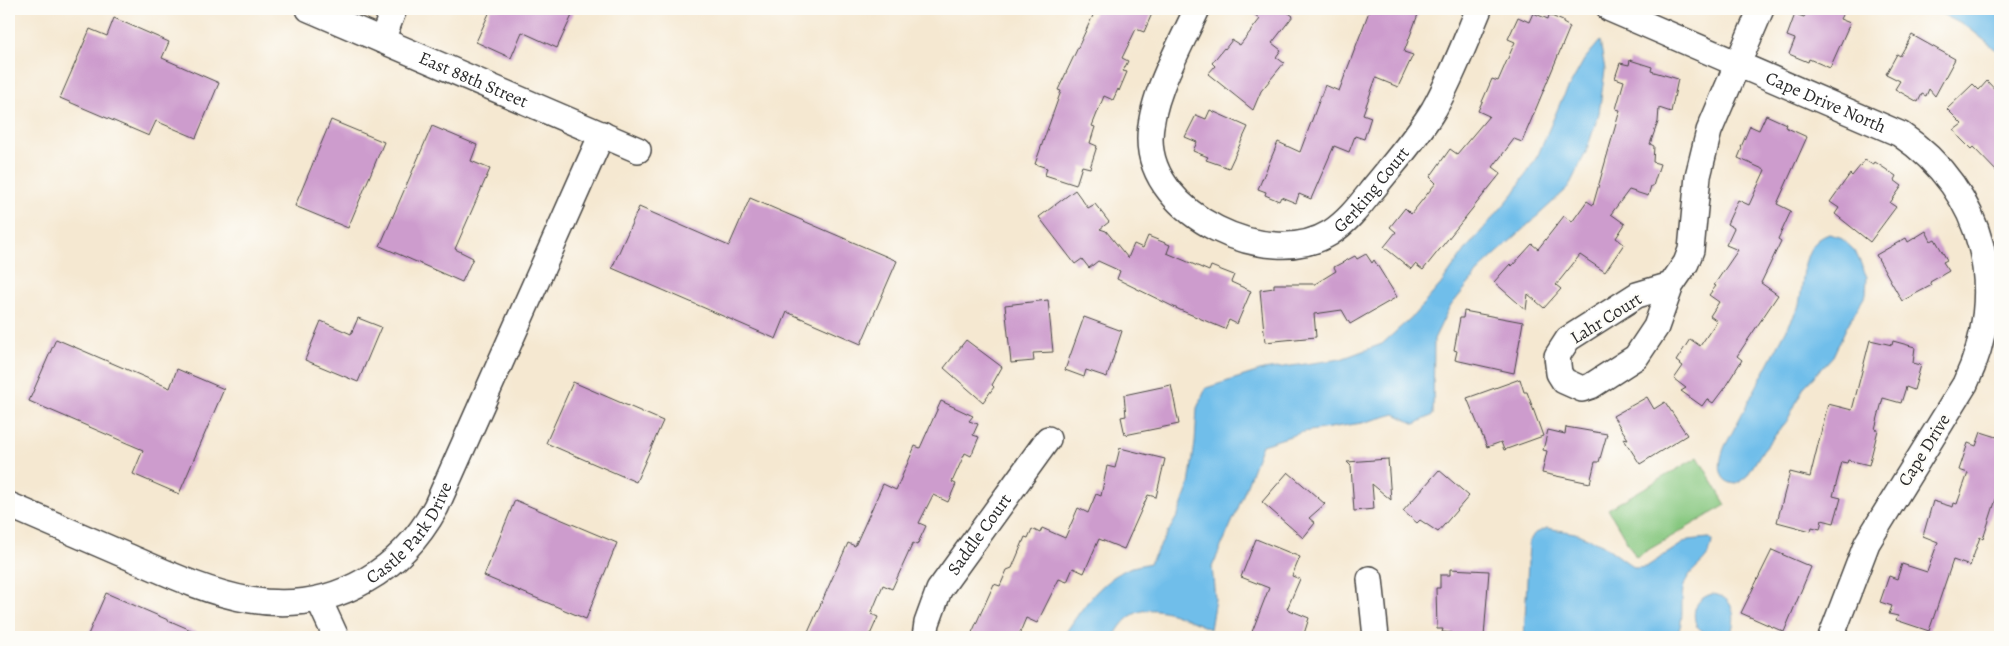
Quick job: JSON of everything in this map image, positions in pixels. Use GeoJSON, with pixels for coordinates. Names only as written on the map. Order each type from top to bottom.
{"type":"FeatureCollection","features":[{"type":"Feature","properties":{"kind":"street","name":"East 88th Street"},"geometry":{"type":"LineString","coordinates":[[309,9],[638,150]]}},
{"type":"Feature","properties":{"kind":"street"},"geometry":{"type":"LineString","coordinates":[[382,40],[394,9]]}},
{"type":"Feature","properties":{"kind":"street","name":"Gerking Court"},"geometry":{"type":"LineString","coordinates":[[1197,9],[1156,102],[1150,141],[1156,170],[1168,192],[1181,206],[1207,223],[1252,242],[1272,246],[1296,246],[1313,241],[1336,229],[1354,212],[1426,122],[1448,81],[1479,9]]}},
{"type":"Feature","properties":{"kind":"street","name":"Cape Drive North"},"geometry":{"type":"LineString","coordinates":[[1610,9],[1883,126],[1916,145],[1944,171],[1962,194],[1993,255]]}},
{"type":"Feature","properties":{"kind":"street","name":"Lahr Court"},"geometry":{"type":"LineString","coordinates":[[1671,285],[1637,295],[1568,339],[1561,347],[1557,356],[1558,373],[1564,381],[1582,389],[1591,386],[1636,356],[1647,343],[1661,318],[1671,285],[1686,263],[1691,250],[1696,191],[1701,160],[1712,123],[1761,9]]}},
{"type":"Feature","properties":{"kind":"street","name":"Castle Park Drive"},"geometry":{"type":"LineString","coordinates":[[9,505],[214,591],[240,598],[289,604],[319,600],[337,595],[379,572],[408,547],[431,517],[602,134]]}},
{"type":"Feature","properties":{"kind":"street","name":"Cape Drive"},"geometry":{"type":"LineString","coordinates":[[1830,637],[1867,543],[1965,384],[1977,358],[1988,312],[1989,275],[1993,255]]}},
{"type":"Feature","properties":{"kind":"street","name":"Saddle Court"},"geometry":{"type":"LineString","coordinates":[[925,637],[926,623],[939,590],[1048,439]]}},
{"type":"Feature","properties":{"kind":"street"},"geometry":{"type":"LineString","coordinates":[[1370,579],[1376,637]]}},
{"type":"Feature","properties":{"kind":"street"},"geometry":{"type":"LineString","coordinates":[[319,600],[336,637]]}},
{"type":"Feature","properties":{"kind":"green space"},"geometry":{"type":"Polygon","coordinates":[[[1698,457],[1726,505],[1636,557],[1608,509],[1698,457]]]}},
{"type":"Feature","properties":{"kind":"water"},"geometry":{"type":"Polygon","coordinates":[[[1932,9],[2000,9],[2000,53],[1969,28],[1932,9]]]}},
{"type":"Feature","properties":{"kind":"water"},"geometry":{"type":"Polygon","coordinates":[[[1600,41],[1605,70],[1599,113],[1586,152],[1568,188],[1485,264],[1449,308],[1434,339],[1433,415],[1415,424],[1395,414],[1362,423],[1303,432],[1262,445],[1237,511],[1212,567],[1215,599],[1210,629],[1170,613],[1158,610],[1145,610],[1134,614],[1123,623],[1114,637],[1063,637],[1090,598],[1107,582],[1127,569],[1150,563],[1178,515],[1189,485],[1195,443],[1197,408],[1206,388],[1263,370],[1341,359],[1382,344],[1414,315],[1441,284],[1466,249],[1514,193],[1538,155],[1561,101],[1584,60],[1600,41]]]}},
{"type":"Feature","properties":{"kind":"water"},"geometry":{"type":"Polygon","coordinates":[[[1829,234],[1840,237],[1855,251],[1867,277],[1866,294],[1847,326],[1833,356],[1804,387],[1787,421],[1763,450],[1747,476],[1737,484],[1730,483],[1725,480],[1720,470],[1725,446],[1798,308],[1805,265],[1812,246],[1819,239],[1829,234]]]}},
{"type":"Feature","properties":{"kind":"water"},"geometry":{"type":"Polygon","coordinates":[[[1547,528],[1575,533],[1602,544],[1635,568],[1646,567],[1688,540],[1709,538],[1712,541],[1708,555],[1692,572],[1685,583],[1682,596],[1681,625],[1675,637],[1524,637],[1529,542],[1534,534],[1547,528]]]}},
{"type":"Feature","properties":{"kind":"water"},"geometry":{"type":"Polygon","coordinates":[[[1712,594],[1726,599],[1733,610],[1732,630],[1729,637],[1707,637],[1697,627],[1694,616],[1696,607],[1702,599],[1712,594]]]}},
{"type":"Feature","properties":{"kind":"building"},"geometry":{"type":"Polygon","coordinates":[[[491,9],[575,9],[557,48],[522,32],[511,58],[476,42],[491,9]]]}},
{"type":"Feature","properties":{"kind":"building"},"geometry":{"type":"Polygon","coordinates":[[[1096,9],[1154,9],[1144,32],[1136,29],[1122,58],[1128,61],[1123,71],[1127,72],[1119,91],[1118,89],[1113,100],[1104,96],[1092,126],[1095,127],[1090,143],[1097,146],[1090,168],[1082,166],[1076,185],[1045,175],[1047,168],[1035,164],[1061,91],[1058,90],[1096,9]]]}},
{"type":"Feature","properties":{"kind":"building"},"geometry":{"type":"Polygon","coordinates":[[[1248,9],[1283,9],[1293,16],[1272,43],[1281,50],[1276,57],[1284,63],[1261,91],[1253,110],[1208,74],[1215,66],[1212,63],[1224,48],[1232,40],[1240,45],[1260,19],[1248,9]]]}},
{"type":"Feature","properties":{"kind":"building"},"geometry":{"type":"Polygon","coordinates":[[[1370,9],[1420,9],[1404,52],[1413,55],[1398,87],[1376,78],[1363,114],[1371,117],[1364,139],[1355,136],[1349,152],[1334,146],[1311,199],[1299,194],[1296,203],[1281,197],[1279,201],[1265,195],[1266,192],[1258,189],[1278,142],[1300,152],[1325,85],[1339,91],[1370,9]]]}},
{"type":"Feature","properties":{"kind":"building"},"geometry":{"type":"Polygon","coordinates":[[[1808,9],[1845,9],[1840,19],[1850,23],[1830,68],[1809,59],[1808,62],[1789,54],[1795,39],[1787,36],[1795,14],[1804,17],[1808,9]]]}},
{"type":"Feature","properties":{"kind":"building"},"geometry":{"type":"Polygon","coordinates":[[[1533,13],[1548,19],[1549,15],[1563,21],[1563,23],[1570,27],[1522,142],[1514,139],[1493,167],[1501,173],[1423,270],[1415,264],[1411,269],[1384,247],[1396,232],[1390,227],[1405,208],[1411,214],[1436,183],[1430,177],[1450,149],[1457,154],[1489,116],[1478,111],[1492,79],[1498,81],[1515,42],[1508,39],[1518,17],[1529,22],[1533,13]]]}},
{"type":"Feature","properties":{"kind":"building"},"geometry":{"type":"Polygon","coordinates":[[[114,18],[169,42],[162,58],[219,83],[196,138],[156,121],[149,136],[60,98],[90,29],[107,36],[114,18]]]}},
{"type":"Feature","properties":{"kind":"building"},"geometry":{"type":"Polygon","coordinates":[[[1912,35],[1955,59],[1935,96],[1929,89],[1926,96],[1922,94],[1918,102],[1895,89],[1900,81],[1886,74],[1897,54],[1900,56],[1912,35]]]}},
{"type":"Feature","properties":{"kind":"building"},"geometry":{"type":"Polygon","coordinates":[[[1630,60],[1652,67],[1651,71],[1678,79],[1671,112],[1659,108],[1658,122],[1650,144],[1654,146],[1653,162],[1660,164],[1653,186],[1651,186],[1648,196],[1629,190],[1611,214],[1625,224],[1616,238],[1624,244],[1605,272],[1580,255],[1556,285],[1561,289],[1544,308],[1528,294],[1526,310],[1494,282],[1532,244],[1538,249],[1564,216],[1572,222],[1587,201],[1593,205],[1620,110],[1616,109],[1624,81],[1615,78],[1620,63],[1629,65],[1630,60]]]}},
{"type":"Feature","properties":{"kind":"building"},"geometry":{"type":"Polygon","coordinates":[[[1987,81],[2000,95],[2000,175],[1973,147],[1971,149],[1960,138],[1954,130],[1962,124],[1947,109],[1973,84],[1979,90],[1987,81]]]}},
{"type":"Feature","properties":{"kind":"building"},"geometry":{"type":"Polygon","coordinates":[[[1210,110],[1248,127],[1229,168],[1206,160],[1208,157],[1193,151],[1197,142],[1185,137],[1196,115],[1206,119],[1210,110]]]}},
{"type":"Feature","properties":{"kind":"building"},"geometry":{"type":"Polygon","coordinates":[[[1766,115],[1786,124],[1785,127],[1807,137],[1777,204],[1791,211],[1778,239],[1781,241],[1761,283],[1778,295],[1737,356],[1742,360],[1725,387],[1713,403],[1707,399],[1702,406],[1681,391],[1686,388],[1674,379],[1683,366],[1676,361],[1690,339],[1700,346],[1717,321],[1710,316],[1719,302],[1709,295],[1738,250],[1726,245],[1734,228],[1727,224],[1738,200],[1749,205],[1765,170],[1738,158],[1750,126],[1759,130],[1766,115]]]}},
{"type":"Feature","properties":{"kind":"building"},"geometry":{"type":"Polygon","coordinates":[[[331,120],[384,142],[348,228],[295,206],[331,120]]]}},
{"type":"Feature","properties":{"kind":"building"},"geometry":{"type":"Polygon","coordinates":[[[432,126],[477,145],[471,161],[490,169],[455,249],[473,258],[462,282],[380,246],[432,126]]]}},
{"type":"Feature","properties":{"kind":"building"},"geometry":{"type":"Polygon","coordinates":[[[1865,160],[1873,165],[1875,162],[1896,176],[1894,180],[1902,186],[1890,203],[1896,207],[1870,242],[1835,214],[1839,208],[1830,202],[1850,174],[1852,176],[1865,160]]]}},
{"type":"Feature","properties":{"kind":"building"},"geometry":{"type":"Polygon","coordinates":[[[1075,190],[1088,208],[1095,204],[1109,222],[1100,229],[1106,231],[1128,258],[1134,244],[1143,248],[1148,236],[1170,245],[1167,253],[1209,271],[1211,266],[1234,275],[1231,282],[1251,291],[1237,324],[1229,320],[1225,329],[1180,310],[1117,279],[1120,271],[1098,261],[1089,268],[1082,259],[1075,264],[1039,217],[1075,190]]]}},
{"type":"Feature","properties":{"kind":"building"},"geometry":{"type":"Polygon","coordinates":[[[750,198],[897,261],[861,344],[787,312],[776,339],[612,268],[639,207],[729,246],[750,198]]]}},
{"type":"Feature","properties":{"kind":"building"},"geometry":{"type":"Polygon","coordinates":[[[1926,231],[1931,241],[1935,239],[1947,260],[1943,262],[1949,271],[1930,282],[1932,285],[1902,301],[1876,255],[1906,238],[1908,242],[1926,231]]]}},
{"type":"Feature","properties":{"kind":"building"},"geometry":{"type":"Polygon","coordinates":[[[1366,254],[1372,263],[1374,260],[1397,297],[1350,324],[1342,310],[1314,314],[1316,337],[1265,342],[1260,290],[1274,288],[1274,284],[1315,284],[1336,271],[1334,267],[1355,256],[1357,259],[1366,254]]]}},
{"type":"Feature","properties":{"kind":"building"},"geometry":{"type":"Polygon","coordinates":[[[1048,300],[1053,352],[1033,353],[1034,361],[1011,363],[1005,305],[1048,300]]]}},
{"type":"Feature","properties":{"kind":"building"},"geometry":{"type":"Polygon","coordinates":[[[1464,311],[1523,322],[1514,373],[1455,360],[1457,351],[1454,350],[1460,318],[1463,318],[1464,311]]]}},
{"type":"Feature","properties":{"kind":"building"},"geometry":{"type":"Polygon","coordinates":[[[1084,317],[1122,331],[1107,377],[1086,370],[1084,377],[1065,370],[1084,317]]]}},
{"type":"Feature","properties":{"kind":"building"},"geometry":{"type":"Polygon","coordinates":[[[358,318],[381,327],[358,382],[305,360],[321,321],[351,334],[358,318]]]}},
{"type":"Feature","properties":{"kind":"building"},"geometry":{"type":"Polygon","coordinates":[[[56,339],[170,388],[177,369],[224,389],[179,494],[133,474],[143,450],[29,401],[56,339]]]}},
{"type":"Feature","properties":{"kind":"building"},"geometry":{"type":"Polygon","coordinates":[[[966,340],[1002,367],[992,385],[994,387],[983,402],[944,368],[966,340]]]}},
{"type":"Feature","properties":{"kind":"building"},"geometry":{"type":"Polygon","coordinates":[[[1870,340],[1892,345],[1893,341],[1915,347],[1913,363],[1921,365],[1914,390],[1906,387],[1901,403],[1883,398],[1875,429],[1878,430],[1869,465],[1848,460],[1847,463],[1842,462],[1833,496],[1841,498],[1834,523],[1822,520],[1820,529],[1812,527],[1811,531],[1777,522],[1790,472],[1810,477],[1828,404],[1852,410],[1870,340]]]}},
{"type":"Feature","properties":{"kind":"building"},"geometry":{"type":"Polygon","coordinates":[[[1520,379],[1524,392],[1527,392],[1543,436],[1504,450],[1501,442],[1487,447],[1467,398],[1520,379]]]}},
{"type":"Feature","properties":{"kind":"building"},"geometry":{"type":"Polygon","coordinates":[[[573,382],[663,421],[636,482],[546,443],[573,382]]]}},
{"type":"Feature","properties":{"kind":"building"},"geometry":{"type":"Polygon","coordinates":[[[1171,385],[1179,424],[1125,435],[1121,417],[1126,416],[1124,395],[1171,385]]]}},
{"type":"Feature","properties":{"kind":"building"},"geometry":{"type":"Polygon","coordinates":[[[1647,397],[1654,409],[1665,402],[1687,435],[1640,464],[1623,438],[1628,439],[1613,416],[1647,397]]]}},
{"type":"Feature","properties":{"kind":"building"},"geometry":{"type":"Polygon","coordinates":[[[941,401],[973,416],[969,421],[978,424],[973,435],[979,437],[971,456],[965,453],[952,482],[956,484],[948,502],[933,495],[919,523],[926,526],[917,545],[913,543],[892,589],[883,585],[871,614],[878,617],[869,637],[806,637],[848,543],[855,546],[883,484],[896,490],[915,446],[920,448],[941,401]]]}},
{"type":"Feature","properties":{"kind":"building"},"geometry":{"type":"Polygon","coordinates":[[[1566,427],[1607,434],[1599,462],[1595,462],[1590,483],[1542,473],[1547,451],[1543,450],[1548,430],[1565,434],[1566,427]]]}},
{"type":"Feature","properties":{"kind":"building"},"geometry":{"type":"Polygon","coordinates":[[[1981,432],[2000,438],[2000,487],[1983,539],[1980,537],[1970,566],[1953,560],[1929,631],[1896,620],[1898,616],[1889,614],[1892,606],[1880,602],[1889,576],[1897,579],[1902,564],[1927,572],[1938,542],[1923,536],[1933,501],[1953,507],[1954,503],[1957,504],[1968,473],[1959,470],[1968,443],[1976,446],[1981,432]]]}},
{"type":"Feature","properties":{"kind":"building"},"geometry":{"type":"Polygon","coordinates":[[[1120,448],[1165,459],[1156,497],[1148,495],[1124,549],[1099,539],[1084,573],[1073,568],[1067,582],[1059,579],[1037,623],[1026,618],[1018,637],[970,637],[994,584],[1000,586],[1007,570],[1012,568],[1025,537],[1028,538],[1032,529],[1040,533],[1042,528],[1065,538],[1078,508],[1088,513],[1096,494],[1101,496],[1107,466],[1115,468],[1120,448]]]}},
{"type":"Feature","properties":{"kind":"building"},"geometry":{"type":"Polygon","coordinates":[[[1388,459],[1391,500],[1372,484],[1374,509],[1354,511],[1351,466],[1347,462],[1388,459]]]}},
{"type":"Feature","properties":{"kind":"building"},"geometry":{"type":"Polygon","coordinates":[[[1439,470],[1469,496],[1438,532],[1420,520],[1417,523],[1403,511],[1439,470]]]}},
{"type":"Feature","properties":{"kind":"building"},"geometry":{"type":"Polygon","coordinates":[[[1288,472],[1325,504],[1309,518],[1315,523],[1303,538],[1262,502],[1288,472]]]}},
{"type":"Feature","properties":{"kind":"building"},"geometry":{"type":"Polygon","coordinates":[[[515,500],[617,543],[586,619],[484,576],[515,500]]]}},
{"type":"Feature","properties":{"kind":"building"},"geometry":{"type":"Polygon","coordinates":[[[1256,539],[1300,557],[1292,576],[1300,579],[1287,609],[1309,618],[1303,637],[1250,637],[1269,588],[1241,577],[1256,539]]]}},
{"type":"Feature","properties":{"kind":"building"},"geometry":{"type":"Polygon","coordinates":[[[1772,550],[1811,567],[1784,632],[1741,613],[1772,550]]]}},
{"type":"Feature","properties":{"kind":"building"},"geometry":{"type":"Polygon","coordinates":[[[1450,569],[1489,571],[1484,637],[1452,637],[1452,633],[1442,632],[1443,629],[1437,629],[1436,588],[1440,588],[1440,575],[1450,575],[1450,569]]]}},
{"type":"Feature","properties":{"kind":"building"},"geometry":{"type":"Polygon","coordinates":[[[106,593],[207,637],[87,637],[106,593]]]}}]}
